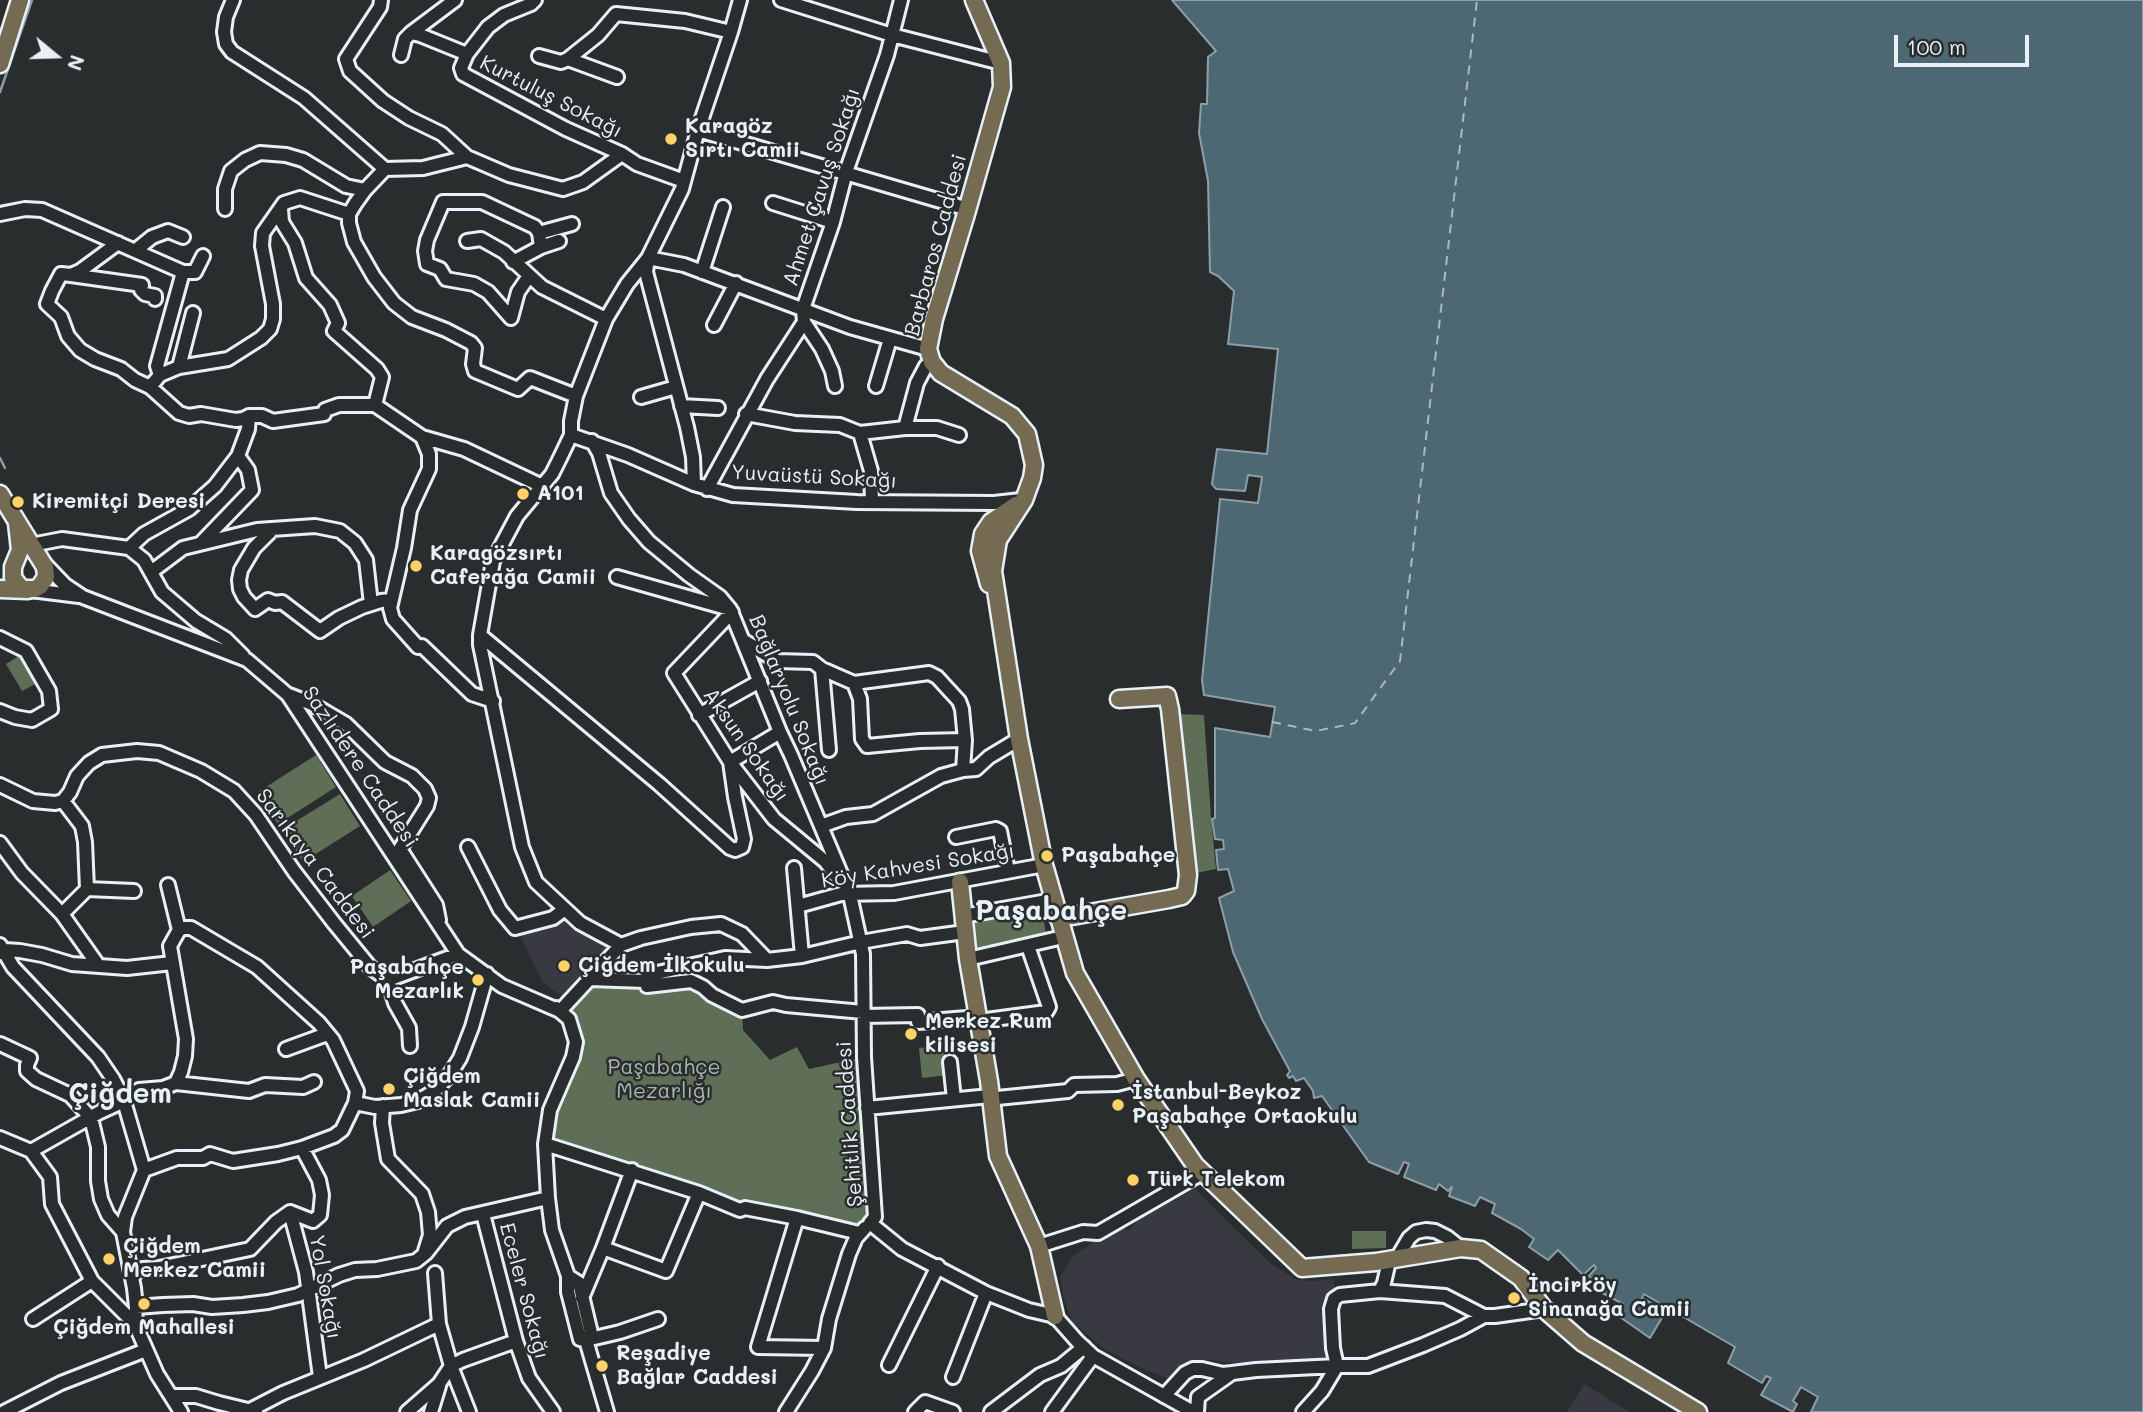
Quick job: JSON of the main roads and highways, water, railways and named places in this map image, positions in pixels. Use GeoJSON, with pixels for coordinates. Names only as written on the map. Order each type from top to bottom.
{"type":"FeatureCollection","features":[{"type":"Feature","properties":{"kind":"main road"},"geometry":{"type":"LineString","coordinates":[[0,64],[20,0]]}},
{"type":"Feature","properties":{"kind":"main road","name":"Barbaros Caddesi"},"geometry":{"type":"LineString","coordinates":[[974,0],[1001,63],[1002,87],[934,319],[930,356],[941,373],[1012,416],[1027,434],[1034,465],[1024,500],[991,522],[983,534],[980,551],[989,583],[998,601],[1019,739],[1055,908]]}},
{"type":"Feature","properties":{"kind":"main road"},"geometry":{"type":"LineString","coordinates":[[0,494],[43,562],[46,577],[40,586],[30,590],[0,589]]}},
{"type":"Feature","properties":{"kind":"main road"},"geometry":{"type":"LineString","coordinates":[[8,565],[20,550],[16,523]]}},
{"type":"Feature","properties":{"kind":"main road"},"geometry":{"type":"LineString","coordinates":[[8,565],[29,555],[43,562]]}},
{"type":"Feature","properties":{"kind":"main road"},"geometry":{"type":"LineString","coordinates":[[8,565],[16,583],[30,590]]}},
{"type":"Feature","properties":{"kind":"main road"},"geometry":{"type":"LineString","coordinates":[[1055,908],[1072,916],[1169,899],[1182,896],[1186,891],[1188,875],[1167,696],[1119,699]]}},
{"type":"Feature","properties":{"kind":"main road"},"geometry":{"type":"LineString","coordinates":[[960,882],[968,959],[998,1156],[1039,1246],[1055,1316]]}},
{"type":"Feature","properties":{"kind":"main road"},"geometry":{"type":"LineString","coordinates":[[1055,908],[1075,973],[1136,1079],[1202,1173],[1301,1268],[1392,1260],[1461,1248],[1481,1250],[1521,1278],[1544,1309],[1583,1343],[1698,1412]]}},
{"type":"Feature","properties":{"kind":"water"},"geometry":{"type":"Polygon","coordinates":[[[1172,0],[2143,0],[2143,1412],[1811,1412],[1818,1397],[1801,1387],[1793,1401],[1797,1404],[1793,1412],[1761,1395],[1771,1378],[1766,1376],[1762,1383],[1728,1363],[1735,1347],[1644,1294],[1640,1302],[1643,1303],[1644,1299],[1666,1311],[1650,1338],[1617,1315],[1623,1304],[1591,1287],[1594,1283],[1589,1276],[1596,1268],[1594,1265],[1583,1275],[1558,1250],[1548,1260],[1529,1247],[1534,1239],[1492,1213],[1495,1204],[1480,1197],[1475,1206],[1449,1196],[1452,1187],[1448,1191],[1439,1184],[1436,1190],[1404,1177],[1409,1164],[1404,1162],[1398,1174],[1369,1162],[1322,1096],[1314,1098],[1313,1091],[1304,1078],[1296,1081],[1293,1076],[1289,1078],[1287,1075],[1290,1071],[1262,1019],[1233,952],[1219,898],[1234,891],[1228,869],[1218,870],[1216,850],[1224,849],[1223,840],[1215,839],[1212,819],[1215,818],[1215,728],[1270,737],[1275,707],[1204,695],[1202,680],[1220,499],[1258,503],[1262,477],[1248,475],[1245,491],[1216,489],[1212,484],[1217,449],[1267,454],[1278,349],[1228,344],[1234,291],[1210,272],[1208,181],[1199,133],[1201,104],[1207,104],[1208,57],[1216,51],[1172,0]]]}},
{"type":"Feature","properties":{"kind":"waterway"},"geometry":{"type":"LineString","coordinates":[[0,92],[32,0]]}},
{"type":"Feature","properties":{"kind":"waterway"},"geometry":{"type":"LineString","coordinates":[[0,458],[5,468]]}},
{"type":"Feature","properties":{"kind":"place","name":"Karagöz Sırtı Camii"},"geometry":{"type":"Point","coordinates":[671,139]}},
{"type":"Feature","properties":{"kind":"place","name":"A101"},"geometry":{"type":"Point","coordinates":[523,494]}},
{"type":"Feature","properties":{"kind":"place","name":"Kiremitçi Deresi"},"geometry":{"type":"Point","coordinates":[18,502]}},
{"type":"Feature","properties":{"kind":"place","name":"Karagözsırtı Caferağa Camii"},"geometry":{"type":"Point","coordinates":[416,566]}},
{"type":"Feature","properties":{"kind":"place","name":"Paşabahçe"},"geometry":{"type":"Point","coordinates":[1047,856]}},
{"type":"Feature","properties":{"kind":"place","name":"Çiğdem İlkokulu"},"geometry":{"type":"Point","coordinates":[564,966]}},
{"type":"Feature","properties":{"kind":"place","name":"Paşabahçe Mezarlık"},"geometry":{"type":"Point","coordinates":[478,980]}},
{"type":"Feature","properties":{"kind":"place","name":"Merkez Rum kilisesi"},"geometry":{"type":"Point","coordinates":[911,1034]}},
{"type":"Feature","properties":{"kind":"place","name":"Çiğdem Maslak Camii"},"geometry":{"type":"Point","coordinates":[389,1089]}},
{"type":"Feature","properties":{"kind":"place","name":"İstanbul-Beykoz Paşabahçe Ortaokulu"},"geometry":{"type":"Point","coordinates":[1118,1105]}},
{"type":"Feature","properties":{"kind":"place","name":"Türk Telekom"},"geometry":{"type":"Point","coordinates":[1133,1180]}},
{"type":"Feature","properties":{"kind":"place","name":"Çiğdem Merkez Camii"},"geometry":{"type":"Point","coordinates":[109,1259]}},
{"type":"Feature","properties":{"kind":"place","name":"İncirköy Sinanağa Camii"},"geometry":{"type":"Point","coordinates":[1514,1298]}},
{"type":"Feature","properties":{"kind":"place","name":"Çiğdem Mahallesi"},"geometry":{"type":"Point","coordinates":[144,1304]}},
{"type":"Feature","properties":{"kind":"place","name":"Reşadiye Bağlar Caddesi"},"geometry":{"type":"Point","coordinates":[602,1366]}},
{"type":"Feature","properties":{"kind":"district","name":"Paşabahçe"},"geometry":{"type":"Point","coordinates":[1051,911]}},
{"type":"Feature","properties":{"kind":"district","name":"Çiğdem"},"geometry":{"type":"Point","coordinates":[120,1094]}},
{"type":"Feature","properties":{"kind":"park label","name":"Paşabahçe Mezarlığı"},"geometry":{"type":"Point","coordinates":[664,1080]}}]}
